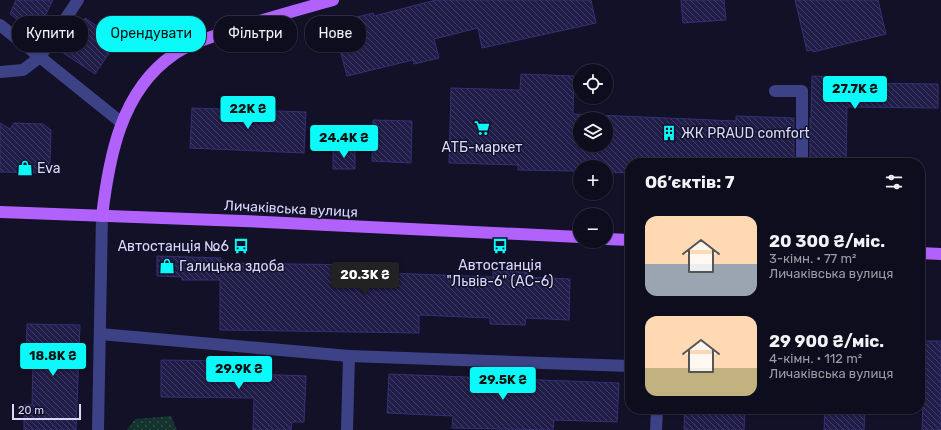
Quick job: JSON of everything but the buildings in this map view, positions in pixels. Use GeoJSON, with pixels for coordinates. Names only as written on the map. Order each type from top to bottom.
{"type":"FeatureCollection","features":[{"type":"Feature","properties":{"kind":"main road"},"geometry":{"type":"LineString","coordinates":[[102,216],[109,170],[122,123],[136,93],[173,54],[202,40],[245,24],[333,0]]}},
{"type":"Feature","properties":{"kind":"main road","name":"Личаківська вулиця"},"geometry":{"type":"LineString","coordinates":[[0,212],[573,237]]}},
{"type":"Feature","properties":{"kind":"main road"},"geometry":{"type":"LineString","coordinates":[[613,239],[625,240]]}},
{"type":"Feature","properties":{"kind":"main road"},"geometry":{"type":"LineString","coordinates":[[925,253],[941,254]]}},
{"type":"Feature","properties":{"kind":"street"},"geometry":{"type":"LineString","coordinates":[[0,72],[23,70],[40,57],[78,0]]}},
{"type":"Feature","properties":{"kind":"street"},"geometry":{"type":"LineString","coordinates":[[0,25],[122,123]]}},
{"type":"Feature","properties":{"kind":"street"},"geometry":{"type":"LineString","coordinates":[[775,91],[802,91],[802,158]]}},
{"type":"Feature","properties":{"kind":"street"},"geometry":{"type":"LineString","coordinates":[[98,430],[102,216]]}},
{"type":"Feature","properties":{"kind":"street"},"geometry":{"type":"LineString","coordinates":[[100,334],[349,356],[625,366]]}},
{"type":"Feature","properties":{"kind":"street"},"geometry":{"type":"LineString","coordinates":[[347,430],[349,356]]}},
{"type":"Feature","properties":{"kind":"street"},"geometry":{"type":"LineString","coordinates":[[656,430],[657,414]]}},
{"type":"Feature","properties":{"kind":"green space"},"geometry":{"type":"Polygon","coordinates":[[[171,416],[177,430],[127,430],[135,419],[171,416]]]}},
{"type":"Feature","properties":{"kind":"place","name":"АТБ-маркет"},"geometry":{"type":"Point","coordinates":[482,128]}},
{"type":"Feature","properties":{"kind":"place","name":"ЖК PRAUD comfort"},"geometry":{"type":"Point","coordinates":[669,133]}},
{"type":"Feature","properties":{"kind":"place","name":"Eva"},"geometry":{"type":"Point","coordinates":[25,168]}},
{"type":"Feature","properties":{"kind":"place","name":"Автостанція №6"},"geometry":{"type":"Point","coordinates":[241,246]}},
{"type":"Feature","properties":{"kind":"place","name":"Автостанція \"Львів-6\" (АС-6)"},"geometry":{"type":"Point","coordinates":[500,246]}},
{"type":"Feature","properties":{"kind":"place","name":"Галицька здоба"},"geometry":{"type":"Point","coordinates":[167,266]}}]}
